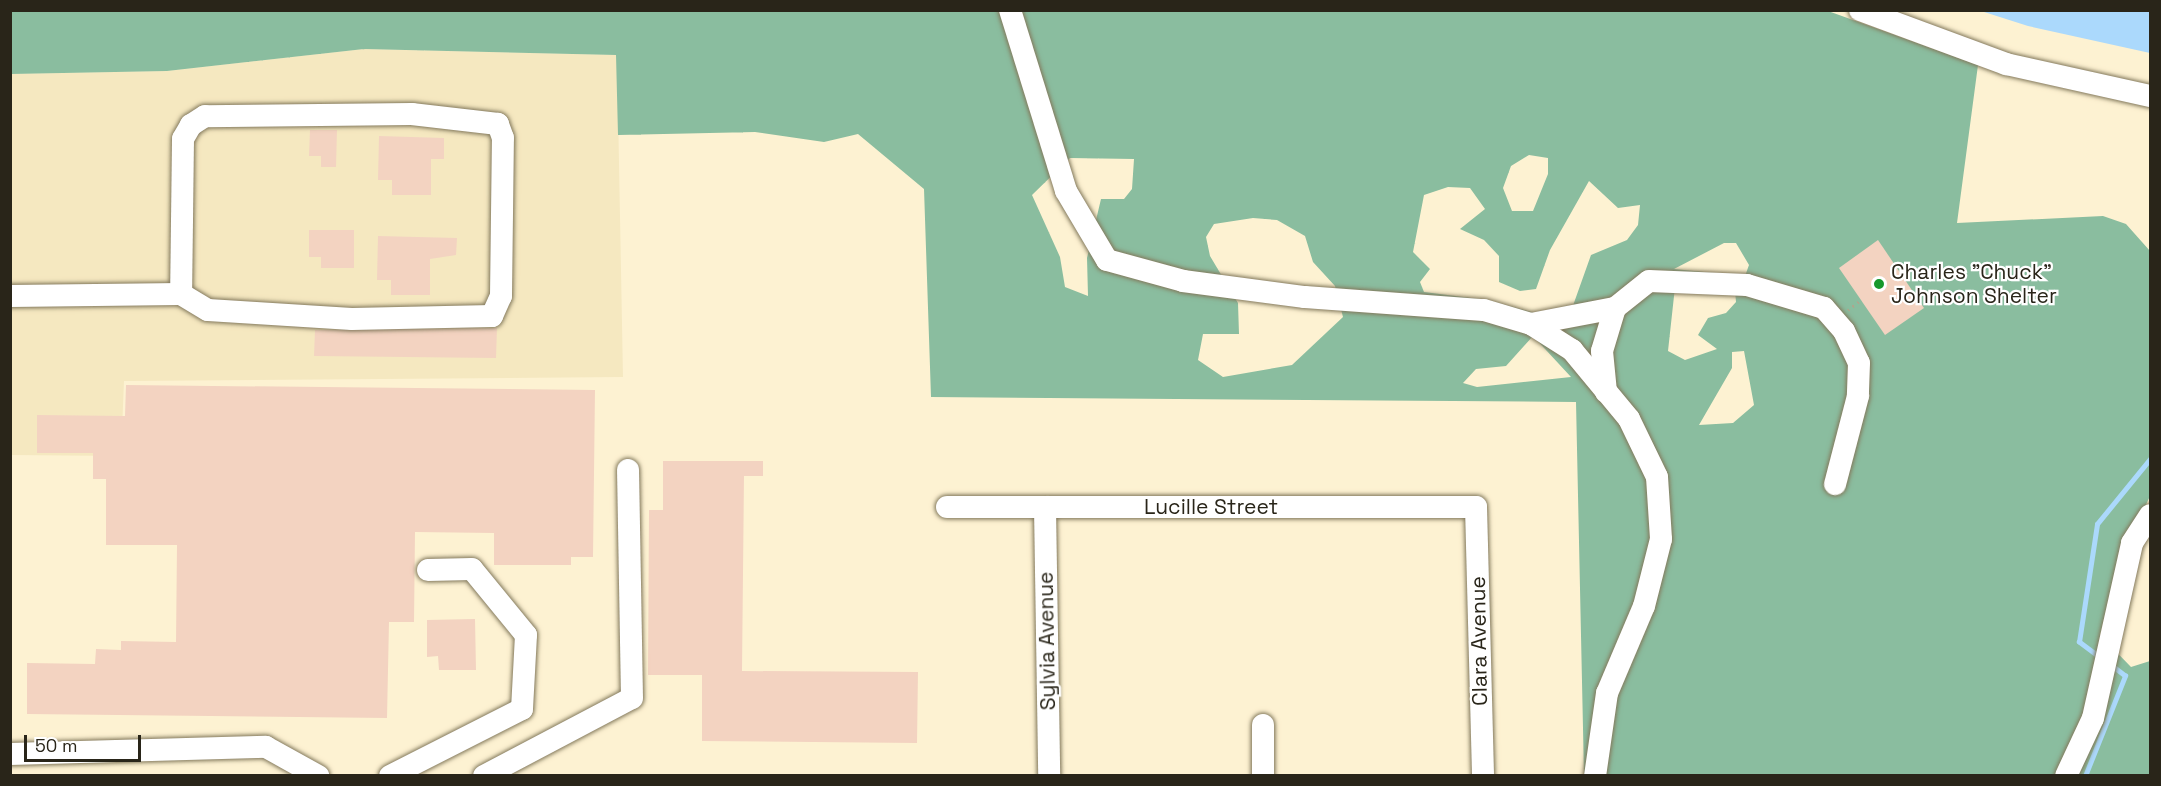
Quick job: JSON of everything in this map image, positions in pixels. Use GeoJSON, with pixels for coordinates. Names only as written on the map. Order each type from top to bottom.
{"type":"FeatureCollection","features":[{"type":"Feature","properties":{"kind":"street"},"geometry":{"type":"LineString","coordinates":[[1010,10],[1066,191],[1107,260],[1183,281],[1305,297],[1484,310],[1531,324],[1572,350],[1629,419],[1657,477],[1661,539],[1644,606],[1607,693],[1595,776]]}},
{"type":"Feature","properties":{"kind":"street"},"geometry":{"type":"LineString","coordinates":[[1860,10],[2006,64],[2151,96]]}},
{"type":"Feature","properties":{"kind":"street"},"geometry":{"type":"LineString","coordinates":[[10,296],[180,294],[208,310],[352,319],[492,316],[501,296],[503,253],[503,138],[498,124],[412,114],[205,116],[191,124],[183,139],[180,294]]}},
{"type":"Feature","properties":{"kind":"street"},"geometry":{"type":"LineString","coordinates":[[1531,324],[1615,308],[1649,281],[1702,281],[1748,285],[1824,308],[1844,331],[1859,363],[1858,396],[1835,484]]}},
{"type":"Feature","properties":{"kind":"street"},"geometry":{"type":"LineString","coordinates":[[1606,392],[1602,351],[1615,308]]}},
{"type":"Feature","properties":{"kind":"street"},"geometry":{"type":"LineString","coordinates":[[484,776],[632,698],[627,470]]}},
{"type":"Feature","properties":{"kind":"street","name":"Lucille Street"},"geometry":{"type":"LineString","coordinates":[[947,507],[1476,507]]}},
{"type":"Feature","properties":{"kind":"street","name":"Sylvia Avenue"},"geometry":{"type":"LineString","coordinates":[[1045,507],[1049,776]]}},
{"type":"Feature","properties":{"kind":"street","name":"Clara Avenue"},"geometry":{"type":"LineString","coordinates":[[1476,507],[1483,776]]}},
{"type":"Feature","properties":{"kind":"street"},"geometry":{"type":"LineString","coordinates":[[2066,776],[2093,718],[2132,543],[2151,515]]}},
{"type":"Feature","properties":{"kind":"street"},"geometry":{"type":"LineString","coordinates":[[390,776],[522,709],[526,635],[472,569],[428,570]]}},
{"type":"Feature","properties":{"kind":"street"},"geometry":{"type":"LineString","coordinates":[[1263,725],[1263,776]]}},
{"type":"Feature","properties":{"kind":"street"},"geometry":{"type":"LineString","coordinates":[[10,754],[266,747],[318,776]]}},
{"type":"Feature","properties":{"kind":"shaded area"},"geometry":{"type":"Polygon","coordinates":[[[364,49],[617,55],[623,377],[124,381],[121,456],[11,455],[10,74],[167,71],[364,49]]]}},
{"type":"Feature","properties":{"kind":"green space"},"geometry":{"type":"Polygon","coordinates":[[[10,11],[1828,11],[1978,65],[1957,223],[2103,216],[2126,224],[2150,251],[2150,496],[2117,567],[2100,635],[2131,667],[2150,661],[2150,775],[1584,775],[1576,402],[931,397],[924,189],[858,134],[824,142],[755,132],[618,135],[616,55],[364,49],[167,71],[11,74],[10,11]],[[1529,155],[1511,166],[1503,188],[1512,211],[1533,211],[1548,174],[1548,158],[1529,155]],[[1070,158],[1032,195],[1060,257],[1065,287],[1088,296],[1087,258],[1101,199],[1124,199],[1132,189],[1134,159],[1070,158]],[[1589,181],[1550,250],[1536,289],[1520,291],[1499,282],[1499,256],[1484,240],[1460,229],[1485,209],[1470,188],[1448,187],[1424,195],[1413,252],[1430,269],[1420,282],[1424,292],[1487,300],[1543,315],[1570,314],[1591,255],[1627,240],[1638,225],[1640,205],[1618,208],[1589,181]],[[1253,218],[1214,224],[1206,237],[1210,256],[1238,303],[1239,334],[1203,334],[1198,360],[1223,377],[1292,365],[1343,317],[1335,286],[1313,262],[1305,236],[1277,220],[1253,218]],[[1724,243],[1674,269],[1745,276],[1749,265],[1736,243],[1724,243]],[[1675,287],[1668,351],[1685,360],[1717,349],[1698,335],[1708,318],[1726,313],[1736,302],[1735,291],[1675,287]],[[1533,336],[1506,366],[1476,369],[1463,383],[1477,387],[1571,377],[1533,336]],[[1744,351],[1732,352],[1732,368],[1699,425],[1733,423],[1754,405],[1744,351]]]}},
{"type":"Feature","properties":{"kind":"water"},"geometry":{"type":"Polygon","coordinates":[[[1981,11],[2150,11],[2150,53],[2028,26],[1981,11]]]}},
{"type":"Feature","properties":{"kind":"building"},"geometry":{"type":"Polygon","coordinates":[[[310,130],[337,130],[336,167],[321,167],[321,156],[309,156],[310,130]]]}},
{"type":"Feature","properties":{"kind":"building"},"geometry":{"type":"Polygon","coordinates":[[[379,136],[444,138],[444,159],[431,159],[431,195],[392,195],[392,180],[378,180],[379,136]]]}},
{"type":"Feature","properties":{"kind":"building"},"geometry":{"type":"Polygon","coordinates":[[[309,230],[354,230],[354,268],[321,268],[321,257],[309,257],[309,230]]]}},
{"type":"Feature","properties":{"kind":"building"},"geometry":{"type":"Polygon","coordinates":[[[378,236],[457,238],[456,255],[430,259],[430,295],[391,295],[391,280],[377,280],[378,236]]]}},
{"type":"Feature","properties":{"kind":"building","name":"Charles \"Chuck\" Johnson Shelter"},"geometry":{"type":"Polygon","coordinates":[[[1878,240],[1924,308],[1885,335],[1839,268],[1878,240]]]}},
{"type":"Feature","properties":{"kind":"building"},"geometry":{"type":"Polygon","coordinates":[[[497,328],[496,358],[314,356],[315,330],[497,328]]]}},
{"type":"Feature","properties":{"kind":"building"},"geometry":{"type":"Polygon","coordinates":[[[126,385],[595,390],[593,557],[571,557],[571,565],[494,565],[494,533],[415,532],[414,622],[389,622],[387,718],[27,714],[27,663],[95,664],[96,649],[121,650],[121,641],[176,642],[177,545],[106,545],[106,479],[93,479],[93,453],[37,453],[37,415],[125,416],[126,385]]]}},
{"type":"Feature","properties":{"kind":"building"},"geometry":{"type":"Polygon","coordinates":[[[663,461],[763,461],[763,476],[744,476],[742,671],[918,672],[917,743],[702,741],[702,675],[648,675],[649,510],[663,510],[663,461]]]}},
{"type":"Feature","properties":{"kind":"building"},"geometry":{"type":"Polygon","coordinates":[[[475,619],[476,670],[439,670],[438,656],[427,657],[427,620],[475,619]]]}},
{"type":"Feature","properties":{"kind":"waterway"},"geometry":{"type":"LineString","coordinates":[[2099,657],[2079,642],[2097,524],[2150,459]]}},
{"type":"Feature","properties":{"kind":"waterway"},"geometry":{"type":"LineString","coordinates":[[2085,776],[2125,676],[2111,665]]}},
{"type":"Feature","properties":{"kind":"place","name":"Charles \"Chuck\" Johnson Shelter"},"geometry":{"type":"Point","coordinates":[1879,284]}}]}
